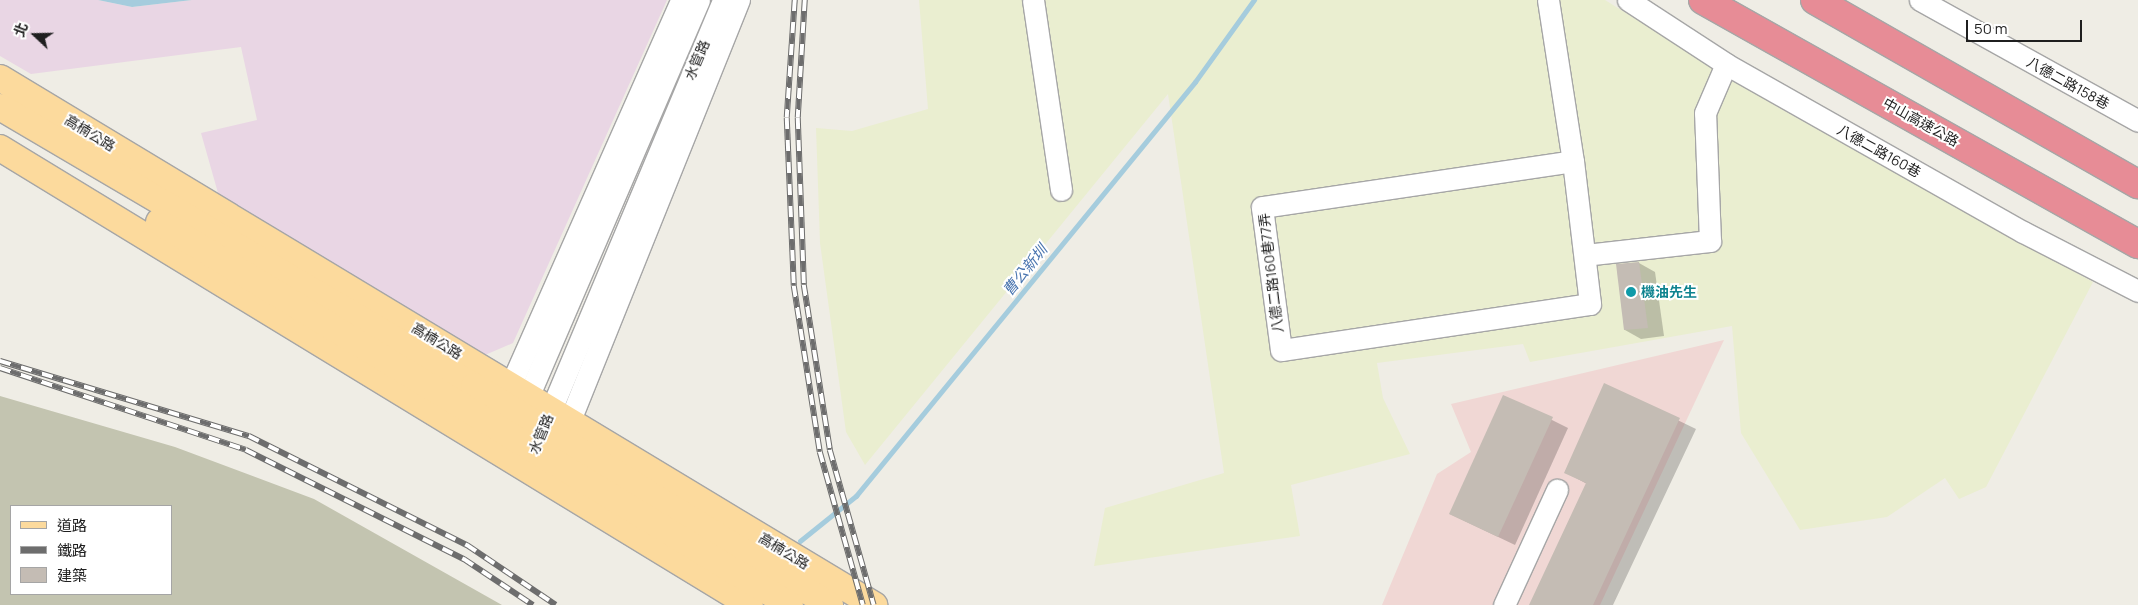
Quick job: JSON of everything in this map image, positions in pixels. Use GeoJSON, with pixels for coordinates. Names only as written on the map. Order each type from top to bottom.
{"type":"FeatureCollection","features":[{"type":"Feature","properties":{"kind":"highway","name":"中山高速公路"},"geometry":{"type":"LineString","coordinates":[[1703,0],[2138,244]]}},
{"type":"Feature","properties":{"kind":"highway"},"geometry":{"type":"LineString","coordinates":[[1815,0],[2138,184]]}},
{"type":"Feature","properties":{"kind":"main road","name":"高楠公路"},"geometry":{"type":"LineString","coordinates":[[0,78],[549,440],[790,605]]}},
{"type":"Feature","properties":{"kind":"main road","name":"高楠公路"},"geometry":{"type":"LineString","coordinates":[[0,107],[549,440],[830,605]]}},
{"type":"Feature","properties":{"kind":"main road","name":"高楠公路"},"geometry":{"type":"LineString","coordinates":[[0,126],[510,416]]}},
{"type":"Feature","properties":{"kind":"main road","name":"高楠公路"},"geometry":{"type":"LineString","coordinates":[[0,148],[510,416]]}},
{"type":"Feature","properties":{"kind":"main road","name":"高楠公路"},"geometry":{"type":"LineString","coordinates":[[549,440],[750,605]]}},
{"type":"Feature","properties":{"kind":"main road","name":"高楠公路"},"geometry":{"type":"LineString","coordinates":[[549,440],[874,605]]}},
{"type":"Feature","properties":{"kind":"street"},"geometry":{"type":"LineString","coordinates":[[510,416],[682,0]]}},
{"type":"Feature","properties":{"kind":"street","name":"水管路"},"geometry":{"type":"LineString","coordinates":[[510,416],[699,0]]}},
{"type":"Feature","properties":{"kind":"street","name":"水管路"},"geometry":{"type":"LineString","coordinates":[[549,440],[722,0]]}},
{"type":"Feature","properties":{"kind":"street","name":"水管路"},"geometry":{"type":"LineString","coordinates":[[549,440],[739,0]]}},
{"type":"Feature","properties":{"kind":"street"},"geometry":{"type":"LineString","coordinates":[[1033,0],[1061,190]]}},
{"type":"Feature","properties":{"kind":"street","name":"八德二路160巷77弄"},"geometry":{"type":"LineString","coordinates":[[1548,0],[1573,161],[1590,304],[1281,350],[1262,207],[1573,161]]}},
{"type":"Feature","properties":{"kind":"street","name":"八德二路160巷"},"geometry":{"type":"LineString","coordinates":[[1628,0],[1726,64],[2023,232],[2138,291]]}},
{"type":"Feature","properties":{"kind":"street","name":"八德二路158巷"},"geometry":{"type":"LineString","coordinates":[[1920,0],[2138,122]]}},
{"type":"Feature","properties":{"kind":"street"},"geometry":{"type":"LineString","coordinates":[[1584,255],[1710,241],[1705,113],[1726,64]]}},
{"type":"Feature","properties":{"kind":"street"},"geometry":{"type":"LineString","coordinates":[[1504,605],[1557,490]]}},
{"type":"Feature","properties":{"kind":"shaded area"},"geometry":{"type":"Polygon","coordinates":[[[0,0],[98,0],[132,7],[192,0],[667,0],[513,343],[478,358],[218,193],[201,133],[257,120],[241,47],[31,74],[0,56],[0,0]]]}},
{"type":"Feature","properties":{"kind":"shaded area"},"geometry":{"type":"Polygon","coordinates":[[[919,0],[1605,0],[1781,109],[2093,282],[1986,487],[1959,499],[1945,478],[1887,517],[1800,530],[1741,433],[1732,326],[1530,362],[1523,344],[1377,363],[1383,398],[1410,454],[1291,485],[1300,536],[1094,566],[1105,508],[1224,473],[1168,94],[865,465],[846,432],[820,243],[816,128],[852,131],[928,109],[919,0]]]}},
{"type":"Feature","properties":{"kind":"shaded area"},"geometry":{"type":"Polygon","coordinates":[[[1724,340],[1600,605],[1382,605],[1437,474],[1471,452],[1451,404],[1724,340]]]}},
{"type":"Feature","properties":{"kind":"shaded area"},"geometry":{"type":"Polygon","coordinates":[[[0,396],[175,447],[314,499],[502,605],[0,605],[0,396]]]}},
{"type":"Feature","properties":{"kind":"water"},"geometry":{"type":"Polygon","coordinates":[[[98,0],[192,0],[132,7],[98,0]]]}},
{"type":"Feature","properties":{"kind":"building","name":"機油先生"},"geometry":{"type":"Polygon","coordinates":[[[1639,262],[1648,328],[1624,330],[1616,264],[1639,262]]]}},
{"type":"Feature","properties":{"kind":"building"},"geometry":{"type":"Polygon","coordinates":[[[1604,383],[1680,418],[1593,605],[1529,605],[1586,483],[1564,473],[1604,383]]]}},
{"type":"Feature","properties":{"kind":"building"},"geometry":{"type":"Polygon","coordinates":[[[1503,395],[1553,417],[1498,537],[1449,514],[1503,395]]]}},
{"type":"Feature","properties":{"kind":"waterway","name":"曹公新圳"},"geometry":{"type":"LineString","coordinates":[[800,541],[856,496],[1195,82],[1254,0]]}},
{"type":"Feature","properties":{"kind":"railway"},"geometry":{"type":"LineString","coordinates":[[795,0],[787,118],[794,286],[820,452],[863,605]]}},
{"type":"Feature","properties":{"kind":"railway"},"geometry":{"type":"LineString","coordinates":[[805,0],[798,118],[804,285],[830,450],[874,605]]}},
{"type":"Feature","properties":{"kind":"railway"},"geometry":{"type":"LineString","coordinates":[[0,361],[249,436],[467,545],[556,605]]}},
{"type":"Feature","properties":{"kind":"railway"},"geometry":{"type":"LineString","coordinates":[[0,368],[246,450],[464,559],[533,605]]}},
{"type":"Feature","properties":{"kind":"place","name":"機油先生"},"geometry":{"type":"Point","coordinates":[1631,292]}}]}
